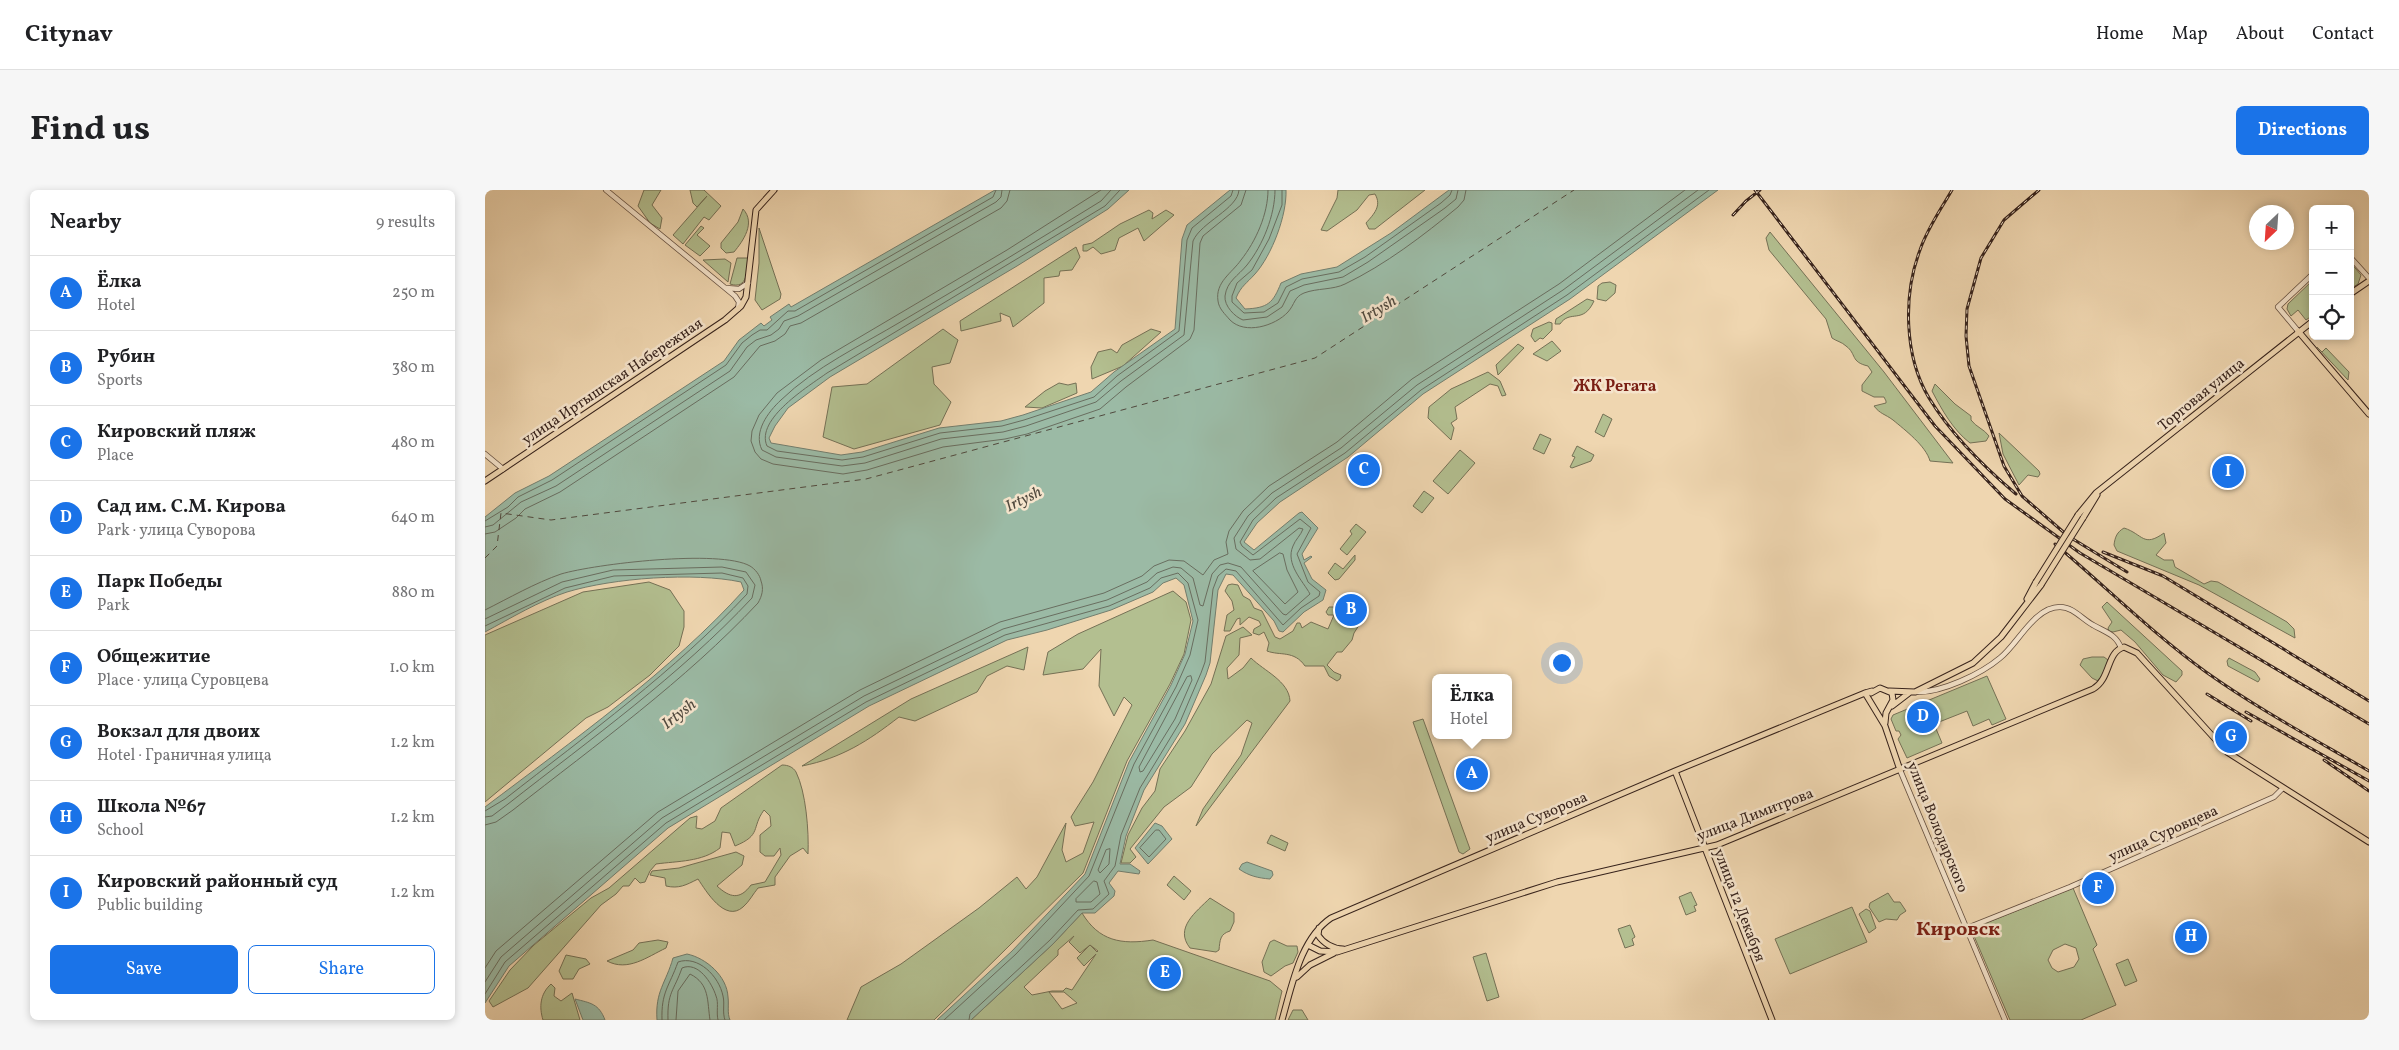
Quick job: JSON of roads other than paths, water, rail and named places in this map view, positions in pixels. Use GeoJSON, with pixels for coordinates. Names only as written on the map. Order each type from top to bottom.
{"type":"FeatureCollection","features":[{"type":"Feature","properties":{"kind":"main road","name":"улица Иртышская Набережная"},"geometry":{"type":"LineString","coordinates":[[485,481],[739,309],[747,294],[756,210],[774,190]]}},
{"type":"Feature","properties":{"kind":"main road"},"geometry":{"type":"LineString","coordinates":[[2354,291],[2369,279]]}},
{"type":"Feature","properties":{"kind":"main road","name":"Торговая улица"},"geometry":{"type":"LineString","coordinates":[[1912,692],[1960,671],[1984,655],[2001,637],[2021,610],[2091,498],[2309,324]]}},
{"type":"Feature","properties":{"kind":"main road"},"geometry":{"type":"LineString","coordinates":[[2298,331],[2369,414]]}},
{"type":"Feature","properties":{"kind":"main road"},"geometry":{"type":"LineString","coordinates":[[2121,648],[2128,648],[2137,653],[2227,752],[2282,789],[2369,842]]}},
{"type":"Feature","properties":{"kind":"main road","name":"улица Димитрова"},"geometry":{"type":"LineString","coordinates":[[1308,945],[1320,951],[1337,952],[1557,882],[1704,849],[2093,689],[2103,681],[2114,654],[2121,648]]}},
{"type":"Feature","properties":{"kind":"main road"},"geometry":{"type":"LineString","coordinates":[[1869,701],[1872,691],[1880,688],[1889,691],[1912,692]]}},
{"type":"Feature","properties":{"kind":"main road","name":"улица Суворова"},"geometry":{"type":"LineString","coordinates":[[1282,1020],[1308,945],[1319,928],[1331,918],[1675,771],[1865,692],[1872,691]]}},
{"type":"Feature","properties":{"kind":"main road"},"geometry":{"type":"LineString","coordinates":[[1885,726],[1885,718],[1893,697],[1889,691]]}},
{"type":"Feature","properties":{"kind":"main road"},"geometry":{"type":"LineString","coordinates":[[1865,692],[1873,707],[1881,710],[1890,707],[1912,692]]}},
{"type":"Feature","properties":{"kind":"main road"},"geometry":{"type":"LineString","coordinates":[[1858,695],[1869,701]]}},
{"type":"Feature","properties":{"kind":"main road","name":"улица Володарского"},"geometry":{"type":"LineString","coordinates":[[1873,707],[1885,726],[1900,770]]}},
{"type":"Feature","properties":{"kind":"main road","name":"улица 12 Декабря"},"geometry":{"type":"LineString","coordinates":[[1675,771],[1772,1020]]}},
{"type":"Feature","properties":{"kind":"main road"},"geometry":{"type":"LineString","coordinates":[[1319,928],[1318,935],[1324,942],[1336,949],[1346,949]]}},
{"type":"Feature","properties":{"kind":"main road"},"geometry":{"type":"LineString","coordinates":[[1294,981],[1305,969],[1337,952]]}},
{"type":"Feature","properties":{"kind":"street"},"geometry":{"type":"LineString","coordinates":[[606,190],[735,296],[739,302],[739,309]]}},
{"type":"Feature","properties":{"kind":"street"},"geometry":{"type":"LineString","coordinates":[[2354,262],[2369,279]]}},
{"type":"Feature","properties":{"kind":"street"},"geometry":{"type":"LineString","coordinates":[[2298,331],[2278,306],[2309,278]]}},
{"type":"Feature","properties":{"kind":"street"},"geometry":{"type":"LineString","coordinates":[[724,287],[739,289],[749,282]]}},
{"type":"Feature","properties":{"kind":"street"},"geometry":{"type":"LineString","coordinates":[[735,296],[740,297],[747,294]]}},
{"type":"Feature","properties":{"kind":"street"},"geometry":{"type":"LineString","coordinates":[[485,454],[503,469]]}},
{"type":"Feature","properties":{"kind":"street"},"geometry":{"type":"LineString","coordinates":[[1912,692],[1934,690],[1982,671],[2002,657],[2043,612],[2057,607],[2064,607],[2113,635],[2119,641],[2121,648]]}},
{"type":"Feature","properties":{"kind":"street","name":"улица Володарского"},"geometry":{"type":"LineString","coordinates":[[1900,770],[2005,1020]]}},
{"type":"Feature","properties":{"kind":"street","name":"улица Суровцева"},"geometry":{"type":"LineString","coordinates":[[1967,928],[2168,845],[2274,797],[2282,789]]}},
{"type":"Feature","properties":{"kind":"water","name":"Irtysh"},"geometry":{"type":"Polygon","coordinates":[[[995,190],[1129,190],[1108,209],[1017,266],[830,377],[788,408],[769,438],[771,443],[841,455],[862,452],[939,428],[1001,421],[1091,392],[1114,372],[1175,329],[1182,239],[1187,225],[1230,190],[1286,190],[1284,211],[1273,246],[1261,266],[1236,298],[1245,309],[1264,306],[1269,303],[1281,283],[1301,274],[1337,267],[1391,233],[1449,190],[1718,190],[1570,299],[1423,394],[1348,457],[1280,502],[1257,523],[1244,542],[1254,550],[1299,513],[1302,512],[1318,528],[1302,554],[1304,560],[1312,557],[1304,563],[1312,579],[1326,590],[1323,600],[1304,612],[1283,632],[1279,631],[1274,621],[1233,575],[1226,574],[1218,590],[1210,663],[1206,675],[1185,724],[1144,790],[1126,836],[1120,864],[1130,864],[1140,871],[1139,874],[1118,871],[1109,883],[1115,891],[1114,896],[1095,913],[1082,913],[1053,944],[971,1020],[937,1020],[1012,951],[1085,874],[1129,762],[1171,685],[1185,654],[1193,621],[1184,585],[1176,578],[1163,583],[1153,592],[1111,610],[1007,640],[869,706],[668,828],[509,966],[485,1003],[485,807],[586,731],[653,677],[716,620],[744,590],[741,582],[700,577],[654,578],[607,583],[567,592],[546,600],[485,632],[485,517],[515,493],[549,476],[724,361],[739,340],[761,323],[764,326],[772,320],[770,317],[789,304],[791,307],[995,190]]]}},
{"type":"Feature","properties":{"kind":"water"},"geometry":{"type":"Polygon","coordinates":[[[1155,823],[1162,826],[1172,839],[1148,864],[1135,848],[1155,823]]]}},
{"type":"Feature","properties":{"kind":"water"},"geometry":{"type":"Polygon","coordinates":[[[1247,862],[1272,871],[1273,875],[1270,879],[1261,878],[1239,869],[1242,864],[1247,862]]]}},
{"type":"Feature","properties":{"kind":"water"},"geometry":{"type":"Polygon","coordinates":[[[687,954],[701,959],[720,975],[727,989],[730,1020],[657,1020],[659,994],[673,958],[687,954]]]}},
{"type":"Feature","properties":{"kind":"water"},"geometry":{"type":"Polygon","coordinates":[[[575,999],[597,1007],[605,1020],[583,1020],[575,999]]]}},
{"type":"Feature","properties":{"kind":"railway"},"geometry":{"type":"LineString","coordinates":[[1755,190],[1935,426],[2005,499],[2080,553],[2369,724]]}},
{"type":"Feature","properties":{"kind":"railway"},"geometry":{"type":"LineString","coordinates":[[1733,215],[1760,190]]}},
{"type":"Feature","properties":{"kind":"railway"},"geometry":{"type":"LineString","coordinates":[[1952,190],[1926,234],[1914,268],[1909,306],[1911,345],[1921,381],[1929,398],[1947,424],[1980,461],[2016,494]]}},
{"type":"Feature","properties":{"kind":"railway"},"geometry":{"type":"LineString","coordinates":[[2039,190],[2004,220],[1981,258],[1967,309],[1966,336],[1969,366],[2004,466],[2022,496],[2068,536],[2127,572]]}},
{"type":"Feature","properties":{"kind":"railway"},"geometry":{"type":"LineString","coordinates":[[2055,544],[2148,625],[2206,672],[2266,711],[2369,771]]}},
{"type":"Feature","properties":{"kind":"railway"},"geometry":{"type":"LineString","coordinates":[[2103,552],[2163,576],[2369,701]]}},
{"type":"Feature","properties":{"kind":"railway"},"geometry":{"type":"LineString","coordinates":[[2207,694],[2251,721]]}},
{"type":"Feature","properties":{"kind":"railway"},"geometry":{"type":"LineString","coordinates":[[2246,712],[2369,781]]}},
{"type":"Feature","properties":{"kind":"railway"},"geometry":{"type":"LineString","coordinates":[[2324,760],[2369,791]]}},
{"type":"Feature","properties":{"kind":"place","name":"Кировский пляж"},"geometry":{"type":"Point","coordinates":[1364,470]}},
{"type":"Feature","properties":{"kind":"place","name":"Кировский районный суд"},"geometry":{"type":"Point","coordinates":[2228,472]}},
{"type":"Feature","properties":{"kind":"place","name":"Рубин"},"geometry":{"type":"Point","coordinates":[1351,610]}},
{"type":"Feature","properties":{"kind":"place","name":"Сад им. С.М. Кирова"},"geometry":{"type":"Point","coordinates":[1923,717]}},
{"type":"Feature","properties":{"kind":"place","name":"Вокзал для двоих"},"geometry":{"type":"Point","coordinates":[2231,737]}},
{"type":"Feature","properties":{"kind":"place","name":"Ёлка"},"geometry":{"type":"Point","coordinates":[1472,774]}},
{"type":"Feature","properties":{"kind":"place","name":"Общежитие"},"geometry":{"type":"Point","coordinates":[2098,888]}},
{"type":"Feature","properties":{"kind":"place","name":"Школа №67"},"geometry":{"type":"Point","coordinates":[2191,937]}},
{"type":"Feature","properties":{"kind":"place","name":"Парк Победы"},"geometry":{"type":"Point","coordinates":[1165,973]}},
{"type":"Feature","properties":{"kind":"district","name":"ЖК Регата"},"geometry":{"type":"Point","coordinates":[1615,385]}},
{"type":"Feature","properties":{"kind":"district","name":"Кировск"},"geometry":{"type":"Point","coordinates":[1958,928]}}]}
